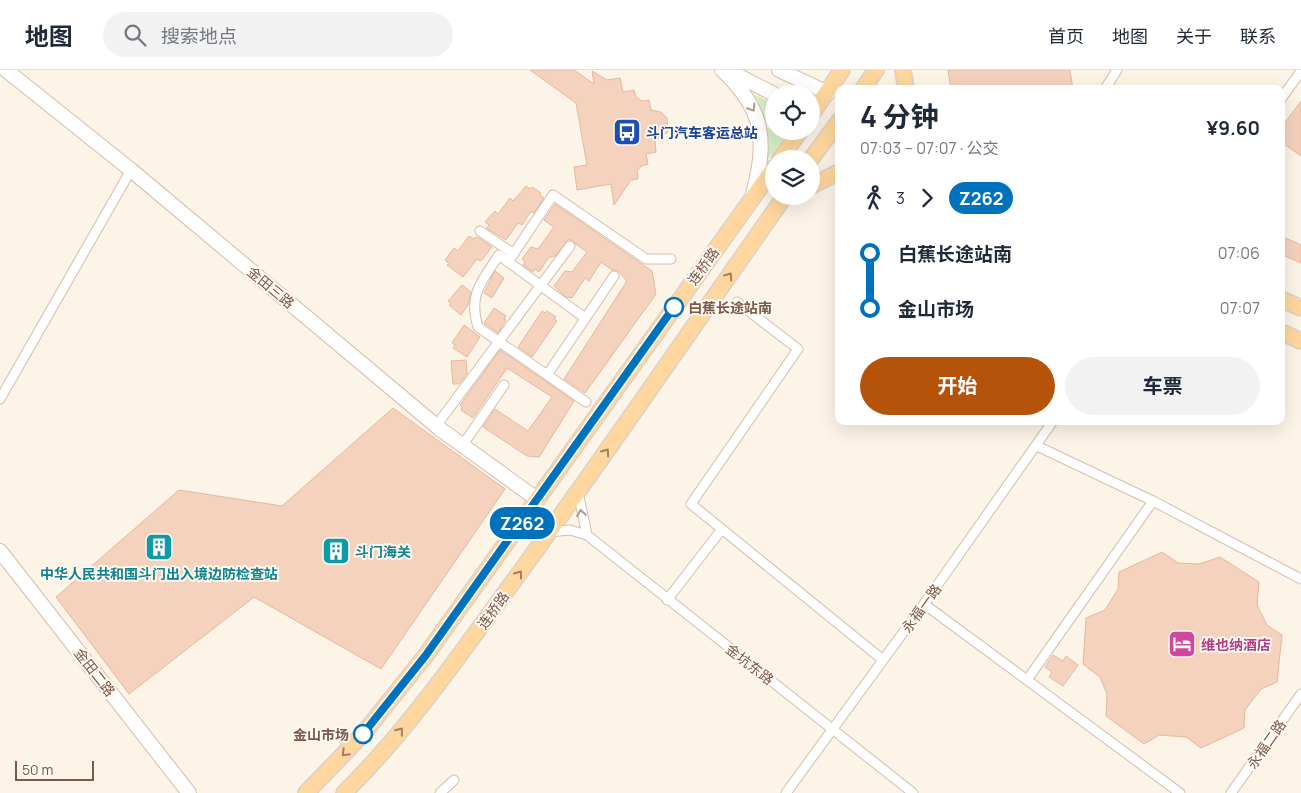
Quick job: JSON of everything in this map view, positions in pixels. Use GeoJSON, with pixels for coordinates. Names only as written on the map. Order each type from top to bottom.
{"type":"FeatureCollection","features":[{"type":"Feature","properties":{"kind":"main road"},"geometry":{"type":"LineString","coordinates":[[837,85],[842,70]]}},
{"type":"Feature","properties":{"kind":"main road"},"geometry":{"type":"LineString","coordinates":[[867,85],[876,70]]}},
{"type":"Feature","properties":{"kind":"main road"},"geometry":{"type":"LineString","coordinates":[[902,70],[905,85]]}},
{"type":"Feature","properties":{"kind":"main road"},"geometry":{"type":"LineString","coordinates":[[820,106],[833,95]]}},
{"type":"Feature","properties":{"kind":"main road"},"geometry":{"type":"LineString","coordinates":[[820,116],[835,122]]}},
{"type":"Feature","properties":{"kind":"main road"},"geometry":{"type":"LineString","coordinates":[[818,150],[835,127]]}},
{"type":"Feature","properties":{"kind":"main road"},"geometry":{"type":"LineString","coordinates":[[820,182],[835,174]]}},
{"type":"Feature","properties":{"kind":"main road","name":"连桥路"},"geometry":{"type":"LineString","coordinates":[[306,793],[363,734],[426,655],[765,180]]}},
{"type":"Feature","properties":{"kind":"main road","name":"连桥路"},"geometry":{"type":"LineString","coordinates":[[344,793],[378,760],[446,674],[578,492],[779,205]]}},
{"type":"Feature","properties":{"kind":"main road"},"geometry":{"type":"LineString","coordinates":[[738,218],[759,232]]}},
{"type":"Feature","properties":{"kind":"main road"},"geometry":{"type":"LineString","coordinates":[[1285,301],[1301,308]]}},
{"type":"Feature","properties":{"kind":"main road"},"geometry":{"type":"LineString","coordinates":[[1285,334],[1301,341]]}},
{"type":"Feature","properties":{"kind":"street","name":"金田三路"},"geometry":{"type":"LineString","coordinates":[[6,70],[131,170],[436,426],[538,500]]}},
{"type":"Feature","properties":{"kind":"street"},"geometry":{"type":"LineString","coordinates":[[722,70],[742,93],[760,126],[759,163],[751,199]]}},
{"type":"Feature","properties":{"kind":"street"},"geometry":{"type":"LineString","coordinates":[[726,70],[765,90]]}},
{"type":"Feature","properties":{"kind":"street"},"geometry":{"type":"LineString","coordinates":[[779,70],[833,95]]}},
{"type":"Feature","properties":{"kind":"street"},"geometry":{"type":"LineString","coordinates":[[1108,85],[1117,70]]}},
{"type":"Feature","properties":{"kind":"street"},"geometry":{"type":"LineString","coordinates":[[1285,93],[1301,71]]}},
{"type":"Feature","properties":{"kind":"street"},"geometry":{"type":"LineString","coordinates":[[0,398],[131,170]]}},
{"type":"Feature","properties":{"kind":"street"},"geometry":{"type":"LineString","coordinates":[[508,262],[554,195],[646,260],[671,259]]}},
{"type":"Feature","properties":{"kind":"street"},"geometry":{"type":"LineString","coordinates":[[480,231],[514,254]]}},
{"type":"Feature","properties":{"kind":"street"},"geometry":{"type":"LineString","coordinates":[[436,426],[542,288],[570,246]]}},
{"type":"Feature","properties":{"kind":"street"},"geometry":{"type":"LineString","coordinates":[[585,318],[499,255],[476,290],[474,312],[478,327],[586,402]]}},
{"type":"Feature","properties":{"kind":"street"},"geometry":{"type":"LineString","coordinates":[[547,375],[614,276]]}},
{"type":"Feature","properties":{"kind":"street"},"geometry":{"type":"LineString","coordinates":[[737,302],[798,349],[691,504],[883,660]]}},
{"type":"Feature","properties":{"kind":"street"},"geometry":{"type":"LineString","coordinates":[[462,446],[504,385]]}},
{"type":"Feature","properties":{"kind":"street","name":"永福一路"},"geometry":{"type":"LineString","coordinates":[[786,793],[924,604],[1050,425]]}},
{"type":"Feature","properties":{"kind":"street"},"geometry":{"type":"LineString","coordinates":[[1037,446],[1153,501],[1301,579]]}},
{"type":"Feature","properties":{"kind":"street"},"geometry":{"type":"LineString","coordinates":[[578,492],[587,535]]}},
{"type":"Feature","properties":{"kind":"street"},"geometry":{"type":"LineString","coordinates":[[1027,680],[1153,501]]}},
{"type":"Feature","properties":{"kind":"street"},"geometry":{"type":"LineString","coordinates":[[667,600],[722,529]]}},
{"type":"Feature","properties":{"kind":"street","name":"金坑东路"},"geometry":{"type":"LineString","coordinates":[[549,532],[570,530],[587,535],[913,793]]}},
{"type":"Feature","properties":{"kind":"street","name":"金田二路"},"geometry":{"type":"LineString","coordinates":[[0,550],[189,793]]}},
{"type":"Feature","properties":{"kind":"street"},"geometry":{"type":"LineString","coordinates":[[924,604],[1180,793]]}},
{"type":"Feature","properties":{"kind":"street","name":"永福二路"},"geometry":{"type":"LineString","coordinates":[[1231,793],[1301,694]]}},
{"type":"Feature","properties":{"kind":"street"},"geometry":{"type":"LineString","coordinates":[[440,793],[454,780]]}},
{"type":"Feature","properties":{"kind":"green space"},"geometry":{"type":"Polygon","coordinates":[[[749,93],[765,99],[765,120],[763,121],[749,93]]]}},
{"type":"Feature","properties":{"kind":"green space"},"geometry":{"type":"Polygon","coordinates":[[[765,140],[782,140],[775,150],[766,150],[765,140]]]}},
{"type":"Feature","properties":{"kind":"building"},"geometry":{"type":"Polygon","coordinates":[[[530,70],[574,70],[594,84],[592,71],[607,80],[620,78],[623,92],[634,90],[636,97],[642,101],[649,100],[651,110],[661,112],[667,118],[668,132],[655,141],[656,152],[646,154],[648,164],[641,166],[637,171],[638,179],[631,180],[614,205],[611,184],[577,190],[574,167],[587,165],[576,103],[530,70]]]}},
{"type":"Feature","properties":{"kind":"building"},"geometry":{"type":"Polygon","coordinates":[[[948,70],[1070,70],[1072,85],[950,85],[948,70]]]}},
{"type":"Feature","properties":{"kind":"building"},"geometry":{"type":"Polygon","coordinates":[[[1301,101],[1301,156],[1285,145],[1285,123],[1301,101]]]}},
{"type":"Feature","properties":{"kind":"building"},"geometry":{"type":"Polygon","coordinates":[[[526,186],[530,189],[532,187],[541,193],[540,195],[544,198],[534,213],[531,211],[522,225],[518,223],[506,240],[486,228],[489,225],[485,222],[495,211],[498,214],[510,198],[513,201],[526,186]]]}},
{"type":"Feature","properties":{"kind":"building"},"geometry":{"type":"Polygon","coordinates":[[[555,204],[652,271],[656,294],[585,393],[564,379],[627,281],[618,271],[612,270],[601,262],[589,281],[585,278],[572,298],[566,297],[554,286],[565,271],[572,272],[587,252],[569,239],[555,256],[549,257],[539,272],[535,269],[533,272],[523,265],[525,262],[522,259],[531,247],[538,249],[554,227],[544,220],[555,204]]]}},
{"type":"Feature","properties":{"kind":"building"},"geometry":{"type":"Polygon","coordinates":[[[469,236],[474,239],[476,237],[479,238],[492,247],[481,261],[477,259],[463,277],[447,265],[449,264],[445,260],[454,248],[458,251],[469,236]]]}},
{"type":"Feature","properties":{"kind":"building"},"geometry":{"type":"Polygon","coordinates":[[[1285,238],[1301,245],[1301,263],[1285,256],[1285,238]]]}},
{"type":"Feature","properties":{"kind":"building"},"geometry":{"type":"Polygon","coordinates":[[[495,271],[504,278],[492,298],[484,293],[495,271]]]}},
{"type":"Feature","properties":{"kind":"building"},"geometry":{"type":"Polygon","coordinates":[[[462,285],[471,292],[468,305],[461,315],[449,305],[451,303],[448,301],[462,285]]]}},
{"type":"Feature","properties":{"kind":"building"},"geometry":{"type":"Polygon","coordinates":[[[494,308],[506,316],[504,319],[506,320],[498,333],[484,323],[494,308]]]}},
{"type":"Feature","properties":{"kind":"building"},"geometry":{"type":"Polygon","coordinates":[[[542,311],[545,313],[547,311],[556,317],[554,319],[557,321],[532,357],[518,347],[542,311]]]}},
{"type":"Feature","properties":{"kind":"building"},"geometry":{"type":"Polygon","coordinates":[[[464,325],[480,337],[467,357],[453,348],[455,345],[452,343],[464,325]]]}},
{"type":"Feature","properties":{"kind":"building"},"geometry":{"type":"Polygon","coordinates":[[[500,350],[574,401],[539,457],[527,456],[483,427],[495,409],[528,431],[552,397],[507,368],[473,418],[461,410],[462,407],[460,405],[500,350]]]}},
{"type":"Feature","properties":{"kind":"building"},"geometry":{"type":"Polygon","coordinates":[[[466,360],[467,374],[459,384],[453,384],[451,361],[466,360]]]}},
{"type":"Feature","properties":{"kind":"building","name":"斗门海关"},"geometry":{"type":"Polygon","coordinates":[[[393,408],[505,489],[381,669],[254,597],[129,694],[56,597],[179,490],[282,506],[393,408]]]}},
{"type":"Feature","properties":{"kind":"building"},"geometry":{"type":"Polygon","coordinates":[[[1162,552],[1178,563],[1199,564],[1220,557],[1259,582],[1257,605],[1267,625],[1282,635],[1277,682],[1261,689],[1245,710],[1244,728],[1201,748],[1186,737],[1159,735],[1144,744],[1106,716],[1107,694],[1100,677],[1083,664],[1086,618],[1105,610],[1118,589],[1119,572],[1162,552]]]}},
{"type":"Feature","properties":{"kind":"building"},"geometry":{"type":"Polygon","coordinates":[[[1053,655],[1063,661],[1066,656],[1078,665],[1063,686],[1049,677],[1052,672],[1045,667],[1053,655]]]}},
{"type":"Feature","properties":{"kind":"bus line","name":"Z262"},"geometry":{"type":"LineString","coordinates":[[363,734],[426,655],[674,307]]}},
{"type":"Feature","properties":{"kind":"place","name":"斗门汽车客运总站"},"geometry":{"type":"Point","coordinates":[627,132]}},
{"type":"Feature","properties":{"kind":"place","name":"白蕉长途站南"},"geometry":{"type":"Point","coordinates":[674,307]}},
{"type":"Feature","properties":{"kind":"place","name":"中华人民共和国斗门出入境边防检查站"},"geometry":{"type":"Point","coordinates":[159,547]}},
{"type":"Feature","properties":{"kind":"place","name":"斗门海关"},"geometry":{"type":"Point","coordinates":[336,551]}},
{"type":"Feature","properties":{"kind":"place","name":"维也纳酒店"},"geometry":{"type":"Point","coordinates":[1182,644]}},
{"type":"Feature","properties":{"kind":"place","name":"金山市场"},"geometry":{"type":"Point","coordinates":[363,734]}}]}
